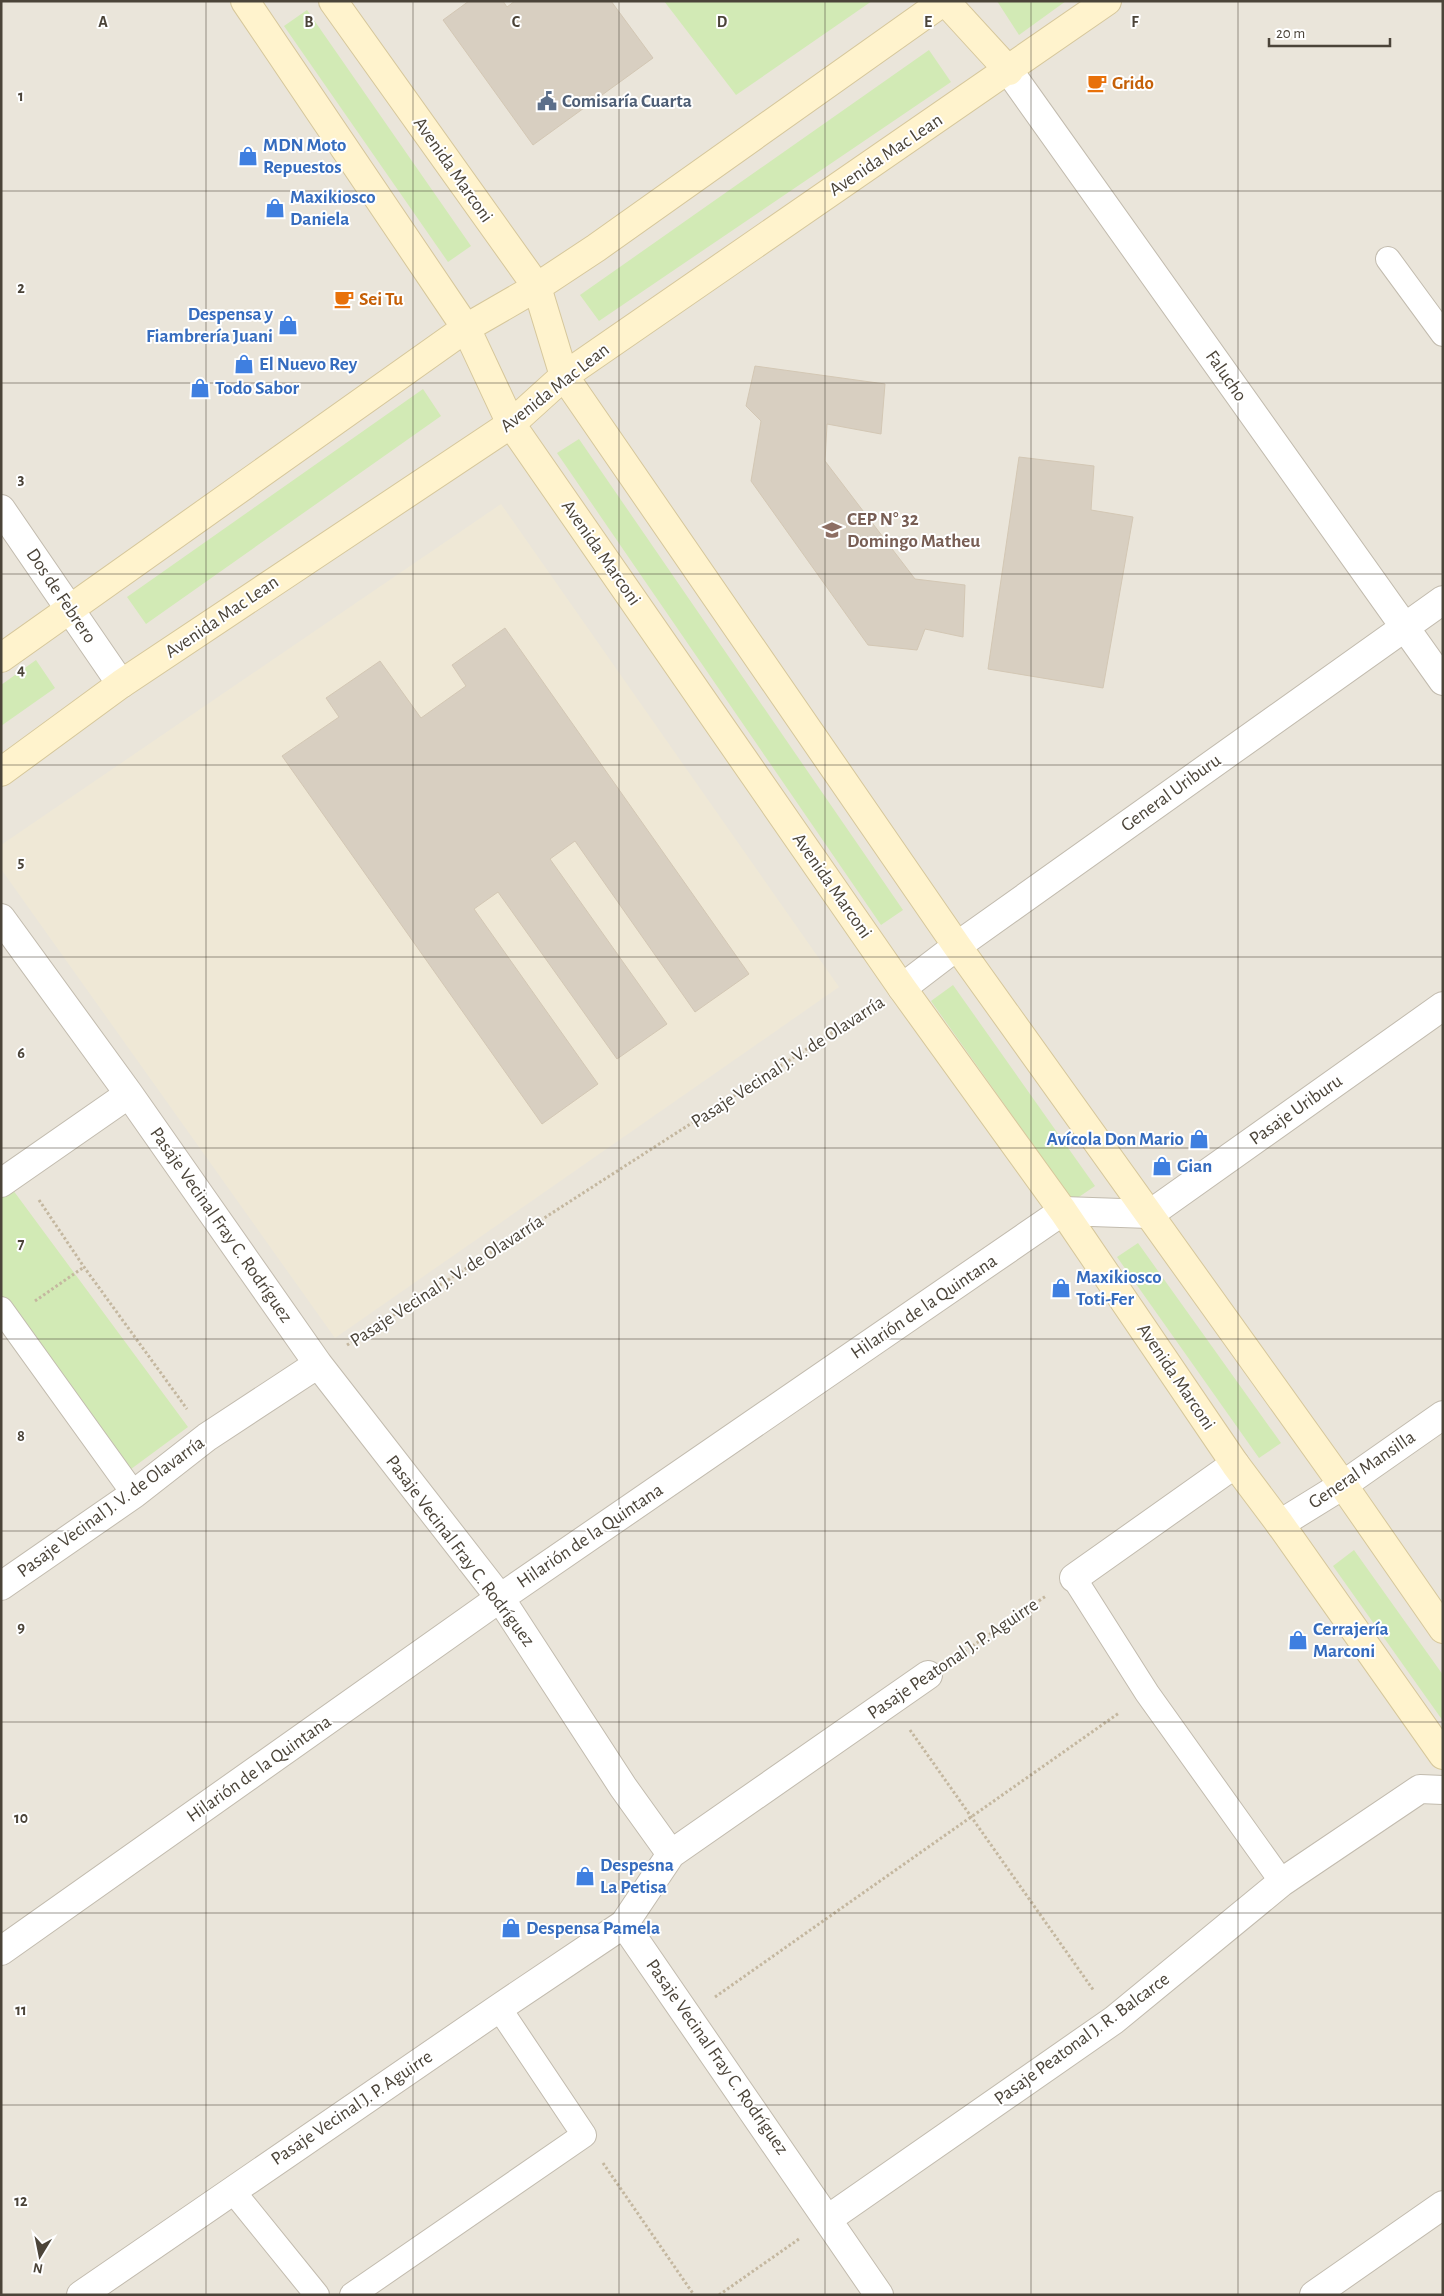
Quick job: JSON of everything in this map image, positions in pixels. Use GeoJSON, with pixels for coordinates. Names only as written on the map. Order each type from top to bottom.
{"type":"FeatureCollection","features":[{"type":"Feature","properties":{"kind":"main road","name":"Avenida Marconi"},"geometry":{"type":"LineString","coordinates":[[245,1],[466,328],[511,424],[902,988],[1063,1211],[1235,1464],[1280,1524],[1443,1755]]}},
{"type":"Feature","properties":{"kind":"main road","name":"Avenida Marconi"},"geometry":{"type":"LineString","coordinates":[[333,1],[536,287],[564,376],[957,946],[1343,1484],[1443,1629]]}},
{"type":"Feature","properties":{"kind":"main road"},"geometry":{"type":"LineString","coordinates":[[1,658],[466,328],[536,287],[596,248],[945,1],[1009,71]]}},
{"type":"Feature","properties":{"kind":"main road","name":"Avenida Mac Lean"},"geometry":{"type":"LineString","coordinates":[[1,772],[121,684],[511,424],[564,376],[1108,1]]}},
{"type":"Feature","properties":{"kind":"street","name":"Falucho"},"geometry":{"type":"LineString","coordinates":[[1009,71],[1443,681]]}},
{"type":"Feature","properties":{"kind":"street","name":"Dos de Febrero"},"geometry":{"type":"LineString","coordinates":[[1,509],[121,684]]}},
{"type":"Feature","properties":{"kind":"street","name":"General Uriburu"},"geometry":{"type":"LineString","coordinates":[[902,988],[957,946],[1443,600]]}},
{"type":"Feature","properties":{"kind":"street","name":"Pasaje Vecinal Fray C. Rodríguez"},"geometry":{"type":"LineString","coordinates":[[1,918],[129,1094],[318,1364],[500,1598],[623,1787],[671,1854]]}},
{"type":"Feature","properties":{"kind":"street","name":"Pasaje Uriburu"},"geometry":{"type":"LineString","coordinates":[[1150,1214],[1443,1006]]}},
{"type":"Feature","properties":{"kind":"street"},"geometry":{"type":"LineString","coordinates":[[10,1176],[129,1094]]}},
{"type":"Feature","properties":{"kind":"street"},"geometry":{"type":"LineString","coordinates":[[1063,1211],[1150,1214]]}},
{"type":"Feature","properties":{"kind":"street","name":"Hilarión de la Quintana"},"geometry":{"type":"LineString","coordinates":[[1,1951],[500,1598],[1063,1211]]}},
{"type":"Feature","properties":{"kind":"street","name":"Pasaje Vecinal J. V. de Olavarría"},"geometry":{"type":"LineString","coordinates":[[1,1586],[134,1494],[207,1437],[318,1364]]}},
{"type":"Feature","properties":{"kind":"street","name":"General Mansilla"},"geometry":{"type":"LineString","coordinates":[[1280,1524],[1343,1484],[1443,1414]]}},
{"type":"Feature","properties":{"kind":"street"},"geometry":{"type":"LineString","coordinates":[[1074,1578],[1235,1464]]}},
{"type":"Feature","properties":{"kind":"street","name":"Pasaje Peatonal J. P. Aguirre"},"geometry":{"type":"LineString","coordinates":[[671,1854],[928,1675]]}},
{"type":"Feature","properties":{"kind":"street","name":"Pasaje Peatonal J. R. Balcarce"},"geometry":{"type":"LineString","coordinates":[[828,2219],[1114,2020],[1282,1882],[1420,1789],[1443,1790]]}},
{"type":"Feature","properties":{"kind":"street"},"geometry":{"type":"LineString","coordinates":[[624,1924],[671,1854]]}},
{"type":"Feature","properties":{"kind":"street","name":"Pasaje Vecinal Fray C. Rodríguez"},"geometry":{"type":"LineString","coordinates":[[624,1924],[879,2295]]}},
{"type":"Feature","properties":{"kind":"street","name":"Pasaje Vecinal J. P. Aguirre"},"geometry":{"type":"LineString","coordinates":[[81,2295],[232,2190],[624,1924]]}},
{"type":"Feature","properties":{"kind":"street"},"geometry":{"type":"LineString","coordinates":[[1314,2295],[1443,2206]]}},
{"type":"Feature","properties":{"kind":"lane"},"geometry":{"type":"LineString","coordinates":[[1388,259],[1443,334]]}},
{"type":"Feature","properties":{"kind":"lane"},"geometry":{"type":"LineString","coordinates":[[5,1314],[134,1494]]}},
{"type":"Feature","properties":{"kind":"lane"},"geometry":{"type":"LineString","coordinates":[[1074,1578],[1147,1693],[1282,1882]]}},
{"type":"Feature","properties":{"kind":"lane"},"geometry":{"type":"LineString","coordinates":[[352,2295],[584,2135],[499,2008]]}},
{"type":"Feature","properties":{"kind":"lane"},"geometry":{"type":"LineString","coordinates":[[232,2190],[317,2295]]}},
{"type":"Feature","properties":{"kind":"path","name":"Pasaje Vecinal J. V. de Olavarría"},"geometry":{"type":"LineString","coordinates":[[318,1364],[902,988]]}},
{"type":"Feature","properties":{"kind":"path"},"geometry":{"type":"LineString","coordinates":[[10,1176],[84,1267],[207,1437]]}},
{"type":"Feature","properties":{"kind":"path"},"geometry":{"type":"LineString","coordinates":[[5,1314],[84,1267]]}},
{"type":"Feature","properties":{"kind":"path","name":"Pasaje Peatonal J. P. Aguirre"},"geometry":{"type":"LineString","coordinates":[[928,1675],[1074,1578]]}},
{"type":"Feature","properties":{"kind":"path"},"geometry":{"type":"LineString","coordinates":[[688,2016],[1147,1693]]}},
{"type":"Feature","properties":{"kind":"path"},"geometry":{"type":"LineString","coordinates":[[890,1702],[1114,2020]]}},
{"type":"Feature","properties":{"kind":"path"},"geometry":{"type":"LineString","coordinates":[[584,2135],[694,2295]]}},
{"type":"Feature","properties":{"kind":"path"},"geometry":{"type":"LineString","coordinates":[[719,2295],[828,2219]]}},
{"type":"Feature","properties":{"kind":"shaded area"},"geometry":{"type":"Polygon","coordinates":[[[1,1],[1443,1],[1443,2295],[1,2295],[1,1]]]}},
{"type":"Feature","properties":{"kind":"shaded area"},"geometry":{"type":"Polygon","coordinates":[[[501,504],[839,987],[335,1338],[1,869],[1,845],[501,504]]]}},
{"type":"Feature","properties":{"kind":"green space"},"geometry":{"type":"Polygon","coordinates":[[[664,1],[872,1],[736,95],[664,1]]]}},
{"type":"Feature","properties":{"kind":"green space"},"geometry":{"type":"Polygon","coordinates":[[[997,1],[1066,1],[1019,35],[997,1]]]}},
{"type":"Feature","properties":{"kind":"green space"},"geometry":{"type":"Polygon","coordinates":[[[307,10],[471,246],[448,262],[284,26],[307,10]]]}},
{"type":"Feature","properties":{"kind":"green space"},"geometry":{"type":"Polygon","coordinates":[[[929,50],[951,82],[599,321],[580,295],[929,50]]]}},
{"type":"Feature","properties":{"kind":"green space"},"geometry":{"type":"Polygon","coordinates":[[[423,389],[441,416],[146,624],[127,597],[423,389]]]}},
{"type":"Feature","properties":{"kind":"green space"},"geometry":{"type":"Polygon","coordinates":[[[579,439],[903,910],[881,925],[557,453],[579,439]]]}},
{"type":"Feature","properties":{"kind":"green space"},"geometry":{"type":"Polygon","coordinates":[[[36,660],[55,688],[1,726],[1,685],[36,660]]]}},
{"type":"Feature","properties":{"kind":"green space"},"geometry":{"type":"Polygon","coordinates":[[[953,985],[1095,1186],[1073,1201],[931,1001],[953,985]]]}},
{"type":"Feature","properties":{"kind":"green space"},"geometry":{"type":"Polygon","coordinates":[[[10,1186],[188,1427],[127,1472],[1,1302],[1,1192],[10,1186]]]}},
{"type":"Feature","properties":{"kind":"green space"},"geometry":{"type":"Polygon","coordinates":[[[1138,1243],[1281,1443],[1259,1458],[1117,1257],[1138,1243]]]}},
{"type":"Feature","properties":{"kind":"green space"},"geometry":{"type":"Polygon","coordinates":[[[1354,1550],[1443,1675],[1443,1721],[1333,1566],[1354,1550]]]}},
{"type":"Feature","properties":{"kind":"building","name":"Comisaría Cuarta"},"geometry":{"type":"Polygon","coordinates":[[[469,1],[503,1],[507,7],[515,1],[611,1],[653,58],[533,145],[443,20],[469,1]]]}},
{"type":"Feature","properties":{"kind":"building","name":"CEP N° 32 Domingo Matheu"},"geometry":{"type":"Polygon","coordinates":[[[755,366],[885,384],[881,434],[827,424],[825,461],[915,579],[965,585],[963,637],[925,629],[917,650],[868,645],[751,481],[761,421],[746,406],[755,366]]]}},
{"type":"Feature","properties":{"kind":"building","name":"CEP N° 32 Domingo Matheu"},"geometry":{"type":"Polygon","coordinates":[[[1019,457],[1094,466],[1091,510],[1133,517],[1103,688],[988,669],[1019,457]]]}},
{"type":"Feature","properties":{"kind":"building"},"geometry":{"type":"Polygon","coordinates":[[[505,628],[749,974],[695,1012],[575,841],[550,859],[667,1024],[617,1059],[498,892],[474,909],[598,1084],[542,1124],[282,756],[339,717],[326,698],[380,661],[421,718],[466,686],[452,665],[505,628]]]}},
{"type":"Feature","properties":{"kind":"place","name":"Grido"},"geometry":{"type":"Point","coordinates":[1097,83]}},
{"type":"Feature","properties":{"kind":"place","name":"Comisaría Cuarta"},"geometry":{"type":"Point","coordinates":[547,101]}},
{"type":"Feature","properties":{"kind":"place","name":"MDN Moto Repuestos"},"geometry":{"type":"Point","coordinates":[248,156]}},
{"type":"Feature","properties":{"kind":"place","name":"Maxikiosco Daniela"},"geometry":{"type":"Point","coordinates":[275,208]}},
{"type":"Feature","properties":{"kind":"place","name":"Sei Tu"},"geometry":{"type":"Point","coordinates":[344,299]}},
{"type":"Feature","properties":{"kind":"place","name":"Despensa y Fiambrería Juani"},"geometry":{"type":"Point","coordinates":[288,325]}},
{"type":"Feature","properties":{"kind":"place","name":"El Nuevo Rey"},"geometry":{"type":"Point","coordinates":[244,364]}},
{"type":"Feature","properties":{"kind":"place","name":"Todo Sabor"},"geometry":{"type":"Point","coordinates":[200,388]}},
{"type":"Feature","properties":{"kind":"place","name":"CEP N° 32 Domingo Matheu"},"geometry":{"type":"Point","coordinates":[832,530]}},
{"type":"Feature","properties":{"kind":"place","name":"Avícola Don Mario"},"geometry":{"type":"Point","coordinates":[1199,1139]}},
{"type":"Feature","properties":{"kind":"place","name":"Gian"},"geometry":{"type":"Point","coordinates":[1162,1166]}},
{"type":"Feature","properties":{"kind":"place","name":"Maxikiosco Toti-Fer"},"geometry":{"type":"Point","coordinates":[1061,1288]}},
{"type":"Feature","properties":{"kind":"place","name":"Cerrajería Marconi"},"geometry":{"type":"Point","coordinates":[1298,1640]}},
{"type":"Feature","properties":{"kind":"place","name":"Despesna La Petisa"},"geometry":{"type":"Point","coordinates":[585,1876]}},
{"type":"Feature","properties":{"kind":"place","name":"Despensa Pamela"},"geometry":{"type":"Point","coordinates":[511,1928]}}]}
